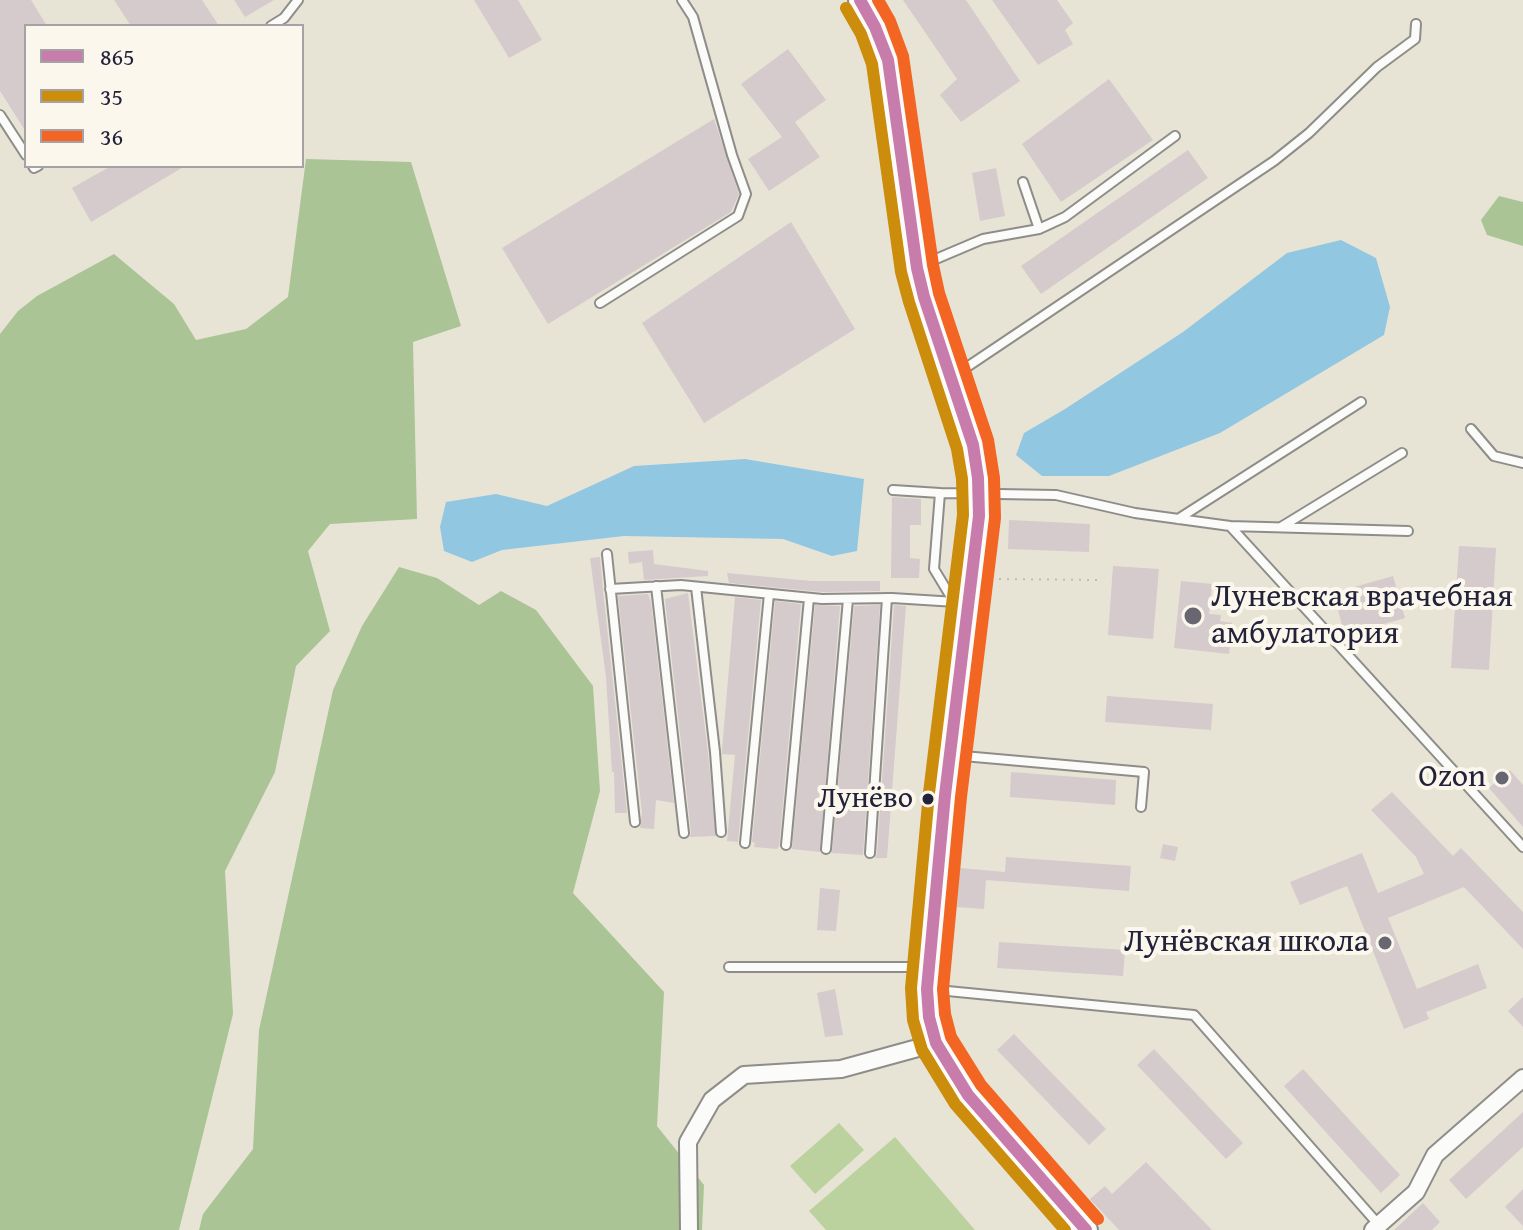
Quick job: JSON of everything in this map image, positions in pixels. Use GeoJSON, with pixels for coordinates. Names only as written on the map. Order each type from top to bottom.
{"type":"FeatureCollection","features":[{"type":"Feature","properties":{"kind":"street"},"geometry":{"type":"LineString","coordinates":[[860,0],[888,60],[917,268],[973,445],[978,478],[979,516],[972,578],[961,602],[951,755],[928,978],[929,1017],[936,1043],[968,1095],[1065,1219],[1086,1230]]}},
{"type":"Feature","properties":{"kind":"street"},"geometry":{"type":"LineString","coordinates":[[689,1230],[688,1142],[712,1100],[744,1075],[841,1069],[936,1043]]}},
{"type":"Feature","properties":{"kind":"street"},"geometry":{"type":"LineString","coordinates":[[1376,1227],[1416,1192],[1435,1155],[1523,1078]]}},
{"type":"Feature","properties":{"kind":"lane"},"geometry":{"type":"LineString","coordinates":[[274,24],[284,18],[298,0]]}},
{"type":"Feature","properties":{"kind":"lane"},"geometry":{"type":"LineString","coordinates":[[600,303],[738,216],[746,194],[693,17],[682,0]]}},
{"type":"Feature","properties":{"kind":"lane"},"geometry":{"type":"LineString","coordinates":[[950,375],[967,367],[1274,161],[1309,133],[1377,67],[1415,39],[1416,24]]}},
{"type":"Feature","properties":{"kind":"lane"},"geometry":{"type":"LineString","coordinates":[[0,115],[24,152]]}},
{"type":"Feature","properties":{"kind":"lane"},"geometry":{"type":"LineString","coordinates":[[917,268],[983,239],[1039,229],[1065,217],[1175,136]]}},
{"type":"Feature","properties":{"kind":"lane"},"geometry":{"type":"LineString","coordinates":[[1023,182],[1039,229]]}},
{"type":"Feature","properties":{"kind":"lane"},"geometry":{"type":"LineString","coordinates":[[1177,519],[1361,402]]}},
{"type":"Feature","properties":{"kind":"lane"},"geometry":{"type":"LineString","coordinates":[[1471,429],[1494,456],[1523,463]]}},
{"type":"Feature","properties":{"kind":"lane"},"geometry":{"type":"LineString","coordinates":[[1280,528],[1402,453]]}},
{"type":"Feature","properties":{"kind":"lane"},"geometry":{"type":"LineString","coordinates":[[893,490],[1056,495],[1135,513],[1230,526],[1408,531]]}},
{"type":"Feature","properties":{"kind":"lane"},"geometry":{"type":"LineString","coordinates":[[940,493],[934,569],[961,602]]}},
{"type":"Feature","properties":{"kind":"lane"},"geometry":{"type":"LineString","coordinates":[[1230,526],[1523,847]]}},
{"type":"Feature","properties":{"kind":"lane"},"geometry":{"type":"LineString","coordinates":[[607,554],[635,822]]}},
{"type":"Feature","properties":{"kind":"lane"},"geometry":{"type":"LineString","coordinates":[[656,586],[684,833]]}},
{"type":"Feature","properties":{"kind":"lane"},"geometry":{"type":"LineString","coordinates":[[610,589],[696,587],[809,598],[961,602]]}},
{"type":"Feature","properties":{"kind":"lane"},"geometry":{"type":"LineString","coordinates":[[696,587],[721,832]]}},
{"type":"Feature","properties":{"kind":"lane"},"geometry":{"type":"LineString","coordinates":[[745,843],[769,594]]}},
{"type":"Feature","properties":{"kind":"lane"},"geometry":{"type":"LineString","coordinates":[[786,845],[809,598]]}},
{"type":"Feature","properties":{"kind":"lane"},"geometry":{"type":"LineString","coordinates":[[870,853],[887,598]]}},
{"type":"Feature","properties":{"kind":"lane"},"geometry":{"type":"LineString","coordinates":[[826,849],[848,599]]}},
{"type":"Feature","properties":{"kind":"lane"},"geometry":{"type":"LineString","coordinates":[[951,755],[1144,772],[1141,807]]}},
{"type":"Feature","properties":{"kind":"lane"},"geometry":{"type":"LineString","coordinates":[[729,967],[928,978],[1194,1015],[1376,1227]]}},
{"type":"Feature","properties":{"kind":"path"},"geometry":{"type":"LineString","coordinates":[[972,578],[1097,580]]}},
{"type":"Feature","properties":{"kind":"green space"},"geometry":{"type":"Polygon","coordinates":[[[306,159],[411,162],[461,326],[413,342],[417,519],[330,524],[308,551],[330,631],[296,666],[275,772],[225,871],[233,1014],[179,1230],[0,1230],[0,334],[18,311],[37,296],[114,254],[174,304],[196,340],[246,329],[288,297],[306,159]]]}},
{"type":"Feature","properties":{"kind":"green space"},"geometry":{"type":"Polygon","coordinates":[[[1499,196],[1523,202],[1523,246],[1487,235],[1481,220],[1499,196]]]}},
{"type":"Feature","properties":{"kind":"green space"},"geometry":{"type":"Polygon","coordinates":[[[399,567],[437,578],[479,605],[501,591],[536,610],[593,686],[600,791],[573,893],[664,992],[657,1126],[704,1185],[702,1230],[199,1230],[203,1214],[253,1149],[259,1030],[333,690],[362,626],[399,567]]]}},
{"type":"Feature","properties":{"kind":"green space"},"geometry":{"type":"Polygon","coordinates":[[[839,1123],[864,1150],[815,1194],[790,1166],[839,1123]]]}},
{"type":"Feature","properties":{"kind":"green space"},"geometry":{"type":"Polygon","coordinates":[[[895,1137],[975,1230],[826,1230],[809,1211],[895,1137]]]}},
{"type":"Feature","properties":{"kind":"water"},"geometry":{"type":"Polygon","coordinates":[[[1341,240],[1376,258],[1390,307],[1384,335],[1220,433],[1109,476],[1042,476],[1016,455],[1024,433],[1183,332],[1287,253],[1341,240]]]}},
{"type":"Feature","properties":{"kind":"water"},"geometry":{"type":"Polygon","coordinates":[[[745,459],[864,479],[857,551],[832,556],[783,539],[624,536],[502,550],[472,562],[444,551],[440,527],[446,502],[496,494],[547,506],[634,466],[745,459]]]}},
{"type":"Feature","properties":{"kind":"building"},"geometry":{"type":"Polygon","coordinates":[[[0,0],[31,0],[46,24],[24,24],[24,129],[0,91],[0,0]]]}},
{"type":"Feature","properties":{"kind":"building"},"geometry":{"type":"Polygon","coordinates":[[[114,0],[202,0],[218,24],[130,24],[114,0]]]}},
{"type":"Feature","properties":{"kind":"building"},"geometry":{"type":"Polygon","coordinates":[[[234,0],[274,0],[245,17],[234,0]]]}},
{"type":"Feature","properties":{"kind":"building"},"geometry":{"type":"Polygon","coordinates":[[[474,0],[518,0],[542,40],[509,58],[474,0]]]}},
{"type":"Feature","properties":{"kind":"building"},"geometry":{"type":"Polygon","coordinates":[[[903,0],[966,0],[1020,81],[961,122],[940,95],[957,79],[903,0]]]}},
{"type":"Feature","properties":{"kind":"building"},"geometry":{"type":"Polygon","coordinates":[[[992,0],[1057,0],[1073,23],[1065,30],[1073,44],[1038,65],[992,0]]]}},
{"type":"Feature","properties":{"kind":"building"},"geometry":{"type":"Polygon","coordinates":[[[788,49],[826,100],[795,122],[820,157],[769,191],[748,159],[782,137],[741,84],[788,49]]]}},
{"type":"Feature","properties":{"kind":"building"},"geometry":{"type":"Polygon","coordinates":[[[1109,79],[1153,140],[1061,202],[1022,144],[1109,79]]]}},
{"type":"Feature","properties":{"kind":"building"},"geometry":{"type":"Polygon","coordinates":[[[714,119],[739,194],[731,212],[548,324],[502,248],[714,119]]]}},
{"type":"Feature","properties":{"kind":"building"},"geometry":{"type":"Polygon","coordinates":[[[1188,150],[1208,178],[1041,294],[1021,266],[1188,150]]]}},
{"type":"Feature","properties":{"kind":"building"},"geometry":{"type":"Polygon","coordinates":[[[107,168],[182,168],[91,222],[72,188],[107,168]]]}},
{"type":"Feature","properties":{"kind":"building"},"geometry":{"type":"Polygon","coordinates":[[[996,168],[1005,216],[980,221],[972,173],[996,168]]]}},
{"type":"Feature","properties":{"kind":"building"},"geometry":{"type":"Polygon","coordinates":[[[791,222],[855,329],[704,423],[642,323],[791,222]]]}},
{"type":"Feature","properties":{"kind":"building"},"geometry":{"type":"Polygon","coordinates":[[[892,497],[921,499],[921,525],[910,525],[910,558],[920,559],[919,578],[891,578],[892,497]]]}},
{"type":"Feature","properties":{"kind":"building"},"geometry":{"type":"Polygon","coordinates":[[[1009,520],[1090,524],[1089,552],[1008,549],[1009,520]]]}},
{"type":"Feature","properties":{"kind":"building"},"geometry":{"type":"Polygon","coordinates":[[[1459,546],[1496,548],[1489,670],[1451,668],[1459,546]]]}},
{"type":"Feature","properties":{"kind":"building"},"geometry":{"type":"Polygon","coordinates":[[[653,550],[654,564],[708,571],[708,576],[644,580],[642,562],[629,564],[628,552],[653,550]]]}},
{"type":"Feature","properties":{"kind":"building"},"geometry":{"type":"Polygon","coordinates":[[[600,557],[627,813],[615,813],[606,677],[590,558],[600,557]]]}},
{"type":"Feature","properties":{"kind":"building"},"geometry":{"type":"Polygon","coordinates":[[[1113,566],[1159,569],[1153,639],[1108,635],[1113,566]]]}},
{"type":"Feature","properties":{"kind":"building"},"geometry":{"type":"Polygon","coordinates":[[[727,573],[811,581],[880,581],[880,591],[822,592],[729,583],[727,573]]]}},
{"type":"Feature","properties":{"kind":"building"},"geometry":{"type":"Polygon","coordinates":[[[1393,576],[1405,618],[1345,635],[1333,593],[1393,576]]]}},
{"type":"Feature","properties":{"kind":"building"},"geometry":{"type":"Polygon","coordinates":[[[1181,581],[1212,584],[1209,614],[1221,615],[1220,621],[1232,623],[1229,654],[1174,648],[1181,581]]]}},
{"type":"Feature","properties":{"kind":"building"},"geometry":{"type":"Polygon","coordinates":[[[688,593],[716,836],[690,837],[665,599],[688,593]]]}},
{"type":"Feature","properties":{"kind":"building"},"geometry":{"type":"Polygon","coordinates":[[[648,594],[674,803],[656,800],[654,829],[640,828],[642,813],[618,596],[648,594]]]}},
{"type":"Feature","properties":{"kind":"building"},"geometry":{"type":"Polygon","coordinates":[[[735,597],[761,600],[738,842],[727,841],[735,755],[722,754],[735,597]]]}},
{"type":"Feature","properties":{"kind":"building"},"geometry":{"type":"Polygon","coordinates":[[[775,601],[801,604],[777,849],[754,847],[755,843],[752,842],[775,601]]]}},
{"type":"Feature","properties":{"kind":"building"},"geometry":{"type":"Polygon","coordinates":[[[815,605],[840,606],[820,852],[792,849],[815,605]]]}},
{"type":"Feature","properties":{"kind":"building"},"geometry":{"type":"Polygon","coordinates":[[[880,605],[863,855],[832,853],[854,606],[880,605]]]}},
{"type":"Feature","properties":{"kind":"building"},"geometry":{"type":"Polygon","coordinates":[[[894,605],[906,606],[887,858],[875,858],[877,853],[894,605]]]}},
{"type":"Feature","properties":{"kind":"building"},"geometry":{"type":"Polygon","coordinates":[[[1107,696],[1213,704],[1211,730],[1105,722],[1107,696]]]}},
{"type":"Feature","properties":{"kind":"building"},"geometry":{"type":"Polygon","coordinates":[[[1510,770],[1523,785],[1523,827],[1489,788],[1510,770]]]}},
{"type":"Feature","properties":{"kind":"building"},"geometry":{"type":"Polygon","coordinates":[[[1011,772],[1116,780],[1115,805],[1010,797],[1011,772]]]}},
{"type":"Feature","properties":{"kind":"building"},"geometry":{"type":"Polygon","coordinates":[[[1392,792],[1453,856],[1461,848],[1523,912],[1523,949],[1464,887],[1388,918],[1417,989],[1478,964],[1487,988],[1426,1012],[1429,1019],[1404,1029],[1347,886],[1300,905],[1290,882],[1362,853],[1378,893],[1424,874],[1416,857],[1371,810],[1392,792]]]}},
{"type":"Feature","properties":{"kind":"building"},"geometry":{"type":"Polygon","coordinates":[[[1163,844],[1178,847],[1175,861],[1160,858],[1163,844]]]}},
{"type":"Feature","properties":{"kind":"building"},"geometry":{"type":"Polygon","coordinates":[[[1006,857],[1131,866],[1129,891],[986,880],[984,909],[957,907],[960,868],[1005,872],[1006,857]]]}},
{"type":"Feature","properties":{"kind":"building"},"geometry":{"type":"Polygon","coordinates":[[[820,888],[840,890],[836,931],[817,930],[820,888]]]}},
{"type":"Feature","properties":{"kind":"building"},"geometry":{"type":"Polygon","coordinates":[[[999,942],[1125,950],[1123,976],[997,968],[999,942]]]}},
{"type":"Feature","properties":{"kind":"building"},"geometry":{"type":"Polygon","coordinates":[[[835,989],[843,1035],[825,1037],[817,993],[835,989]]]}},
{"type":"Feature","properties":{"kind":"building"},"geometry":{"type":"Polygon","coordinates":[[[1523,997],[1523,1027],[1508,1011],[1523,997]]]}},
{"type":"Feature","properties":{"kind":"building"},"geometry":{"type":"Polygon","coordinates":[[[1014,1034],[1106,1129],[1089,1145],[997,1050],[1014,1034]]]}},
{"type":"Feature","properties":{"kind":"building"},"geometry":{"type":"Polygon","coordinates":[[[1154,1049],[1243,1143],[1226,1159],[1137,1065],[1154,1049]]]}},
{"type":"Feature","properties":{"kind":"building"},"geometry":{"type":"Polygon","coordinates":[[[1303,1069],[1400,1175],[1381,1193],[1284,1086],[1303,1069]]]}},
{"type":"Feature","properties":{"kind":"building"},"geometry":{"type":"Polygon","coordinates":[[[1523,1112],[1523,1147],[1466,1199],[1449,1180],[1523,1112]]]}},
{"type":"Feature","properties":{"kind":"building"},"geometry":{"type":"Polygon","coordinates":[[[1146,1162],[1212,1230],[1119,1230],[1090,1199],[1105,1186],[1112,1194],[1146,1162]]]}},
{"type":"Feature","properties":{"kind":"building"},"geometry":{"type":"Polygon","coordinates":[[[1523,1189],[1523,1226],[1505,1207],[1523,1189]]]}},
{"type":"Feature","properties":{"kind":"building"},"geometry":{"type":"Polygon","coordinates":[[[1423,1203],[1440,1222],[1432,1230],[1394,1230],[1423,1203]]]}},
{"type":"Feature","properties":{"kind":"transit line","name":"865"},"geometry":{"type":"LineString","coordinates":[[860,0],[888,60],[917,268],[973,445],[978,478],[979,516],[945,795],[929,967],[929,1017],[936,1043],[968,1095],[1086,1230]]}},
{"type":"Feature","properties":{"kind":"transit line","name":"36"},"geometry":{"type":"LineString","coordinates":[[878,0],[903,56],[939,293],[988,440],[994,478],[995,518],[961,797],[943,989],[945,1014],[951,1037],[981,1085],[1098,1219]]}},
{"type":"Feature","properties":{"kind":"transit line","name":"35"},"geometry":{"type":"LineString","coordinates":[[846,8],[861,34],[872,64],[901,272],[957,449],[962,479],[963,515],[929,793],[911,988],[913,1020],[922,1050],[955,1104],[1065,1230]]}},
{"type":"Feature","properties":{"kind":"place","name":"Луневская врачебная амбулатория"},"geometry":{"type":"Point","coordinates":[1193,616]}},
{"type":"Feature","properties":{"kind":"place","name":"Ozon"},"geometry":{"type":"Point","coordinates":[1502,778]}},
{"type":"Feature","properties":{"kind":"place","name":"Лунёво"},"geometry":{"type":"Point","coordinates":[928,799]}},
{"type":"Feature","properties":{"kind":"place","name":"Лунёвская школа"},"geometry":{"type":"Point","coordinates":[1385,943]}}]}
